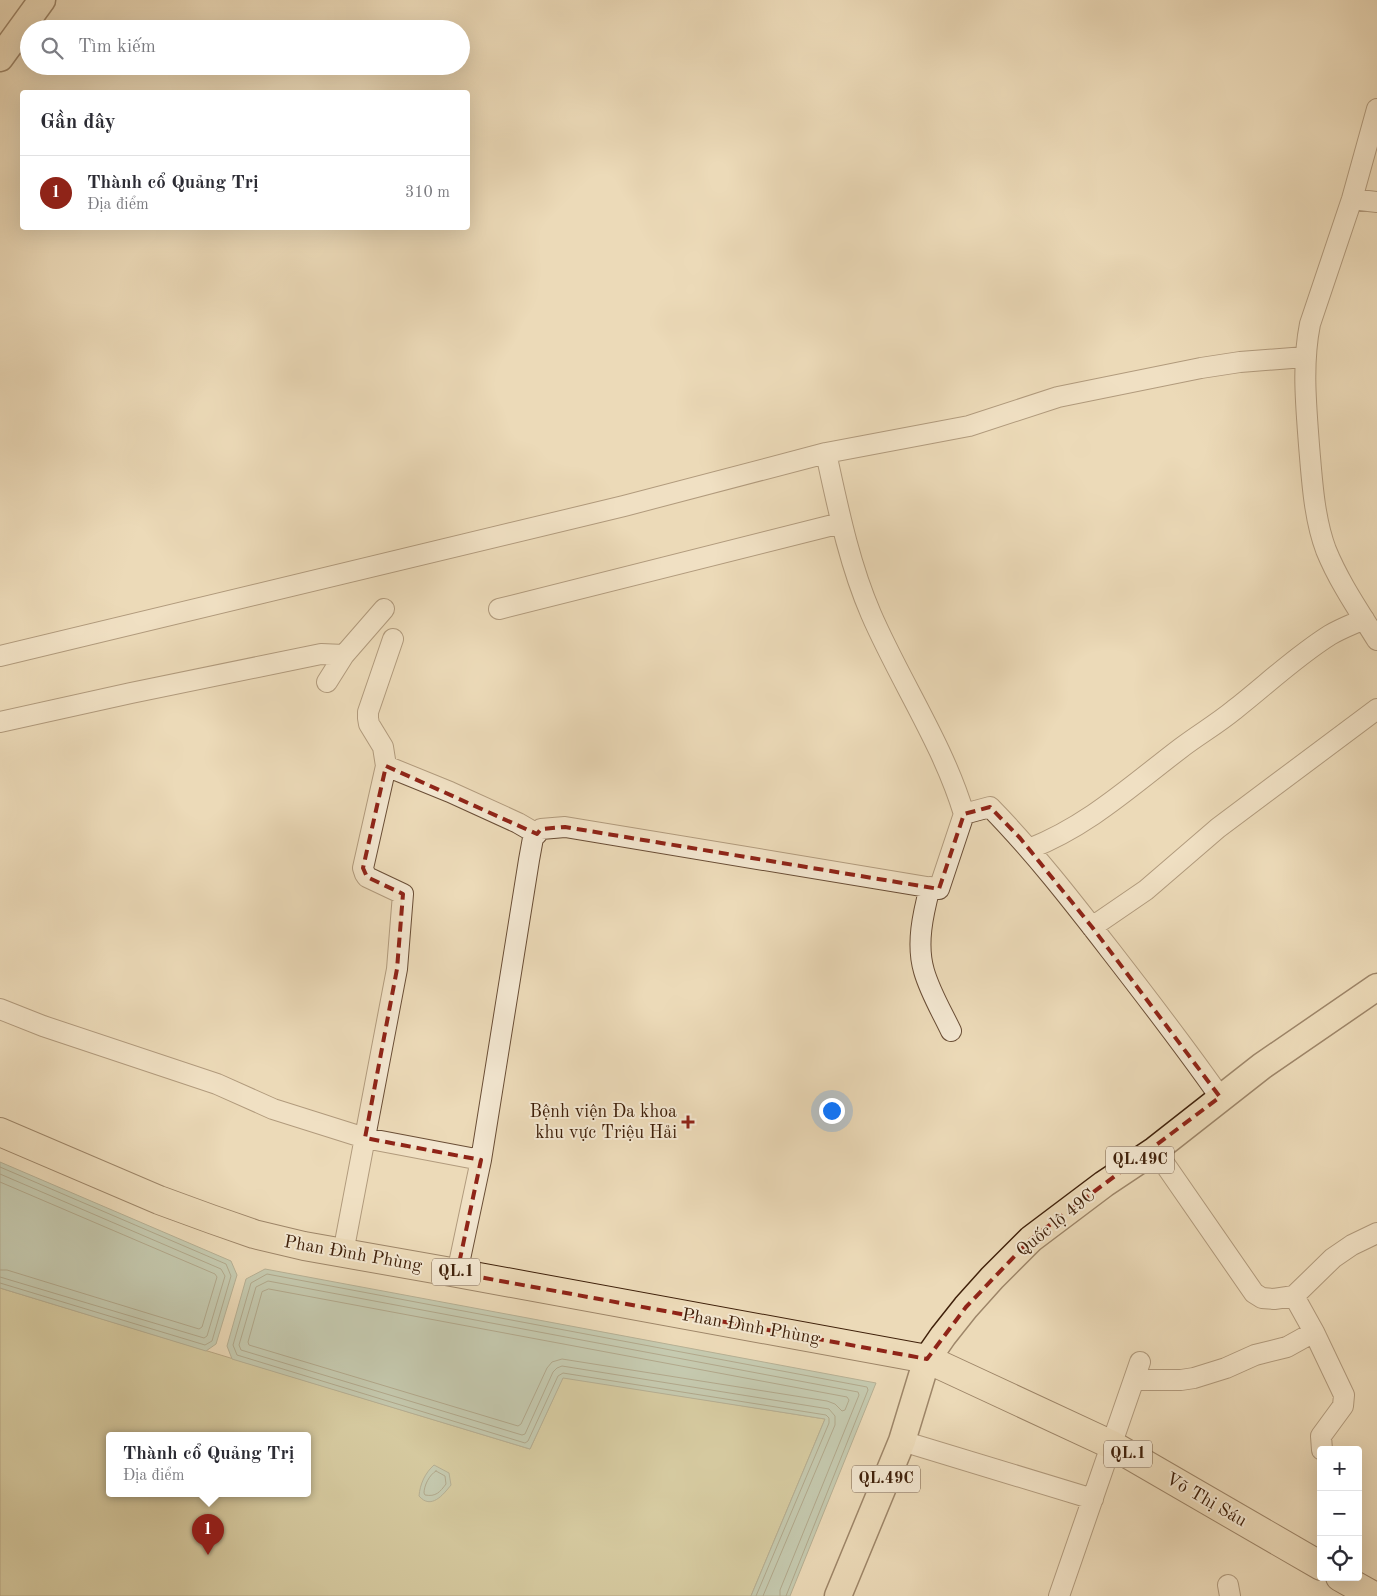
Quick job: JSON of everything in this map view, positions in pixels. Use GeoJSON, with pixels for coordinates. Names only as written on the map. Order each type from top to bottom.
{"type":"FeatureCollection","features":[{"type":"Feature","properties":{"kind":"highway","name":"Phan Đình Phùng"},"geometry":{"type":"LineString","coordinates":[[0,1132],[159,1200],[254,1234],[304,1246],[927,1359]]}},
{"type":"Feature","properties":{"kind":"highway","name":"Võ Thị Sáu"},"geometry":{"type":"LineString","coordinates":[[927,1359],[1112,1445],[1317,1564]]}},
{"type":"Feature","properties":{"kind":"highway"},"geometry":{"type":"LineString","coordinates":[[1347,1581],[1374,1596]]}},
{"type":"Feature","properties":{"kind":"main road"},"geometry":{"type":"LineString","coordinates":[[28,20],[42,0]]}},
{"type":"Feature","properties":{"kind":"main road"},"geometry":{"type":"LineString","coordinates":[[0,58],[20,30]]}},
{"type":"Feature","properties":{"kind":"main road","name":"Quốc lộ 49C"},"geometry":{"type":"LineString","coordinates":[[927,1359],[942,1336],[966,1307],[1031,1239],[1104,1184],[1154,1150],[1262,1066],[1377,987]]}},
{"type":"Feature","properties":{"kind":"main road","name":"QL.49C"},"geometry":{"type":"LineString","coordinates":[[838,1596],[902,1441],[927,1359]]}},
{"type":"Feature","properties":{"kind":"street"},"geometry":{"type":"LineString","coordinates":[[1377,109],[1352,199],[1310,324],[1305,357],[1310,467],[1320,531],[1333,566],[1377,640]]}},
{"type":"Feature","properties":{"kind":"street"},"geometry":{"type":"LineString","coordinates":[[1352,199],[1377,202]]}},
{"type":"Feature","properties":{"kind":"street"},"geometry":{"type":"LineString","coordinates":[[0,656],[624,506],[826,453],[949,431],[1058,397],[1240,362],[1305,357]]}},
{"type":"Feature","properties":{"kind":"street"},"geometry":{"type":"LineString","coordinates":[[457,1273],[480,1160],[533,838],[541,829],[565,827],[938,889],[964,814],[946,766],[861,590],[841,523],[826,453]]}},
{"type":"Feature","properties":{"kind":"street"},"geometry":{"type":"LineString","coordinates":[[499,609],[841,523]]}},
{"type":"Feature","properties":{"kind":"street"},"geometry":{"type":"LineString","coordinates":[[328,682],[344,655],[384,609]]}},
{"type":"Feature","properties":{"kind":"street"},"geometry":{"type":"LineString","coordinates":[[1029,848],[1052,840],[1091,817],[1233,711],[1291,662],[1332,634],[1364,619]]}},
{"type":"Feature","properties":{"kind":"street"},"geometry":{"type":"LineString","coordinates":[[343,1252],[397,969],[403,894],[367,877],[363,871],[386,766],[383,747],[368,718],[368,712],[393,639]]}},
{"type":"Feature","properties":{"kind":"street"},"geometry":{"type":"LineString","coordinates":[[0,722],[321,654],[344,655]]}},
{"type":"Feature","properties":{"kind":"street"},"geometry":{"type":"LineString","coordinates":[[1092,927],[1146,890],[1218,828],[1377,709]]}},
{"type":"Feature","properties":{"kind":"street"},"geometry":{"type":"LineString","coordinates":[[386,766],[450,792],[518,823],[536,834]]}},
{"type":"Feature","properties":{"kind":"street"},"geometry":{"type":"LineString","coordinates":[[964,814],[990,808],[1029,848],[1181,1042],[1220,1097]]}},
{"type":"Feature","properties":{"kind":"street"},"geometry":{"type":"LineString","coordinates":[[930,887],[922,918],[921,949],[924,971],[951,1031]]}},
{"type":"Feature","properties":{"kind":"street"},"geometry":{"type":"LineString","coordinates":[[0,1009],[43,1026],[217,1084],[273,1109],[365,1138],[480,1160]]}},
{"type":"Feature","properties":{"kind":"street"},"geometry":{"type":"LineString","coordinates":[[1154,1150],[1254,1292],[1262,1298],[1274,1299],[1294,1296],[1333,1258],[1352,1245],[1377,1233]]}},
{"type":"Feature","properties":{"kind":"street"},"geometry":{"type":"LineString","coordinates":[[1294,1296],[1314,1332],[1344,1395],[1343,1406],[1321,1436],[1322,1446]]}},
{"type":"Feature","properties":{"kind":"street"},"geometry":{"type":"LineString","coordinates":[[1059,1596],[1137,1371],[1181,1380],[1194,1378],[1226,1368],[1255,1355],[1287,1347],[1314,1332]]}},
{"type":"Feature","properties":{"kind":"street"},"geometry":{"type":"LineString","coordinates":[[902,1441],[1093,1499]]}},
{"type":"Feature","properties":{"kind":"street"},"geometry":{"type":"LineString","coordinates":[[1340,1581],[1341,1596]]}},
{"type":"Feature","properties":{"kind":"highlighted area"},"geometry":{"type":"Polygon","coordinates":[[[386,766],[537,834],[541,829],[565,827],[939,889],[964,814],[990,807],[1020,838],[1092,927],[1220,1097],[1031,1239],[966,1307],[927,1359],[457,1273],[481,1160],[365,1138],[397,969],[403,894],[367,877],[363,868],[386,766]]]}},
{"type":"Feature","properties":{"kind":"shaded area"},"geometry":{"type":"Polygon","coordinates":[[[0,1288],[530,1449],[563,1377],[825,1419],[751,1596],[0,1596],[0,1288]]]}},
{"type":"Feature","properties":{"kind":"water"},"geometry":{"type":"Polygon","coordinates":[[[0,1162],[231,1261],[237,1275],[216,1344],[206,1351],[0,1288],[0,1162]]]}},
{"type":"Feature","properties":{"kind":"water"},"geometry":{"type":"Polygon","coordinates":[[[265,1269],[876,1383],[790,1596],[751,1596],[825,1419],[563,1378],[530,1449],[232,1359],[227,1346],[246,1279],[265,1269]]]}},
{"type":"Feature","properties":{"kind":"water"},"geometry":{"type":"Polygon","coordinates":[[[434,1465],[449,1473],[451,1485],[436,1500],[428,1502],[419,1496],[422,1483],[434,1465]]]}},
{"type":"Feature","properties":{"kind":"place","name":"Bệnh viện Đa khoa khu vực Triệu Hải"},"geometry":{"type":"Point","coordinates":[688,1122]}},
{"type":"Feature","properties":{"kind":"place","name":"Thành cổ Quảng Trị"},"geometry":{"type":"Point","coordinates":[208,1555]}}]}
